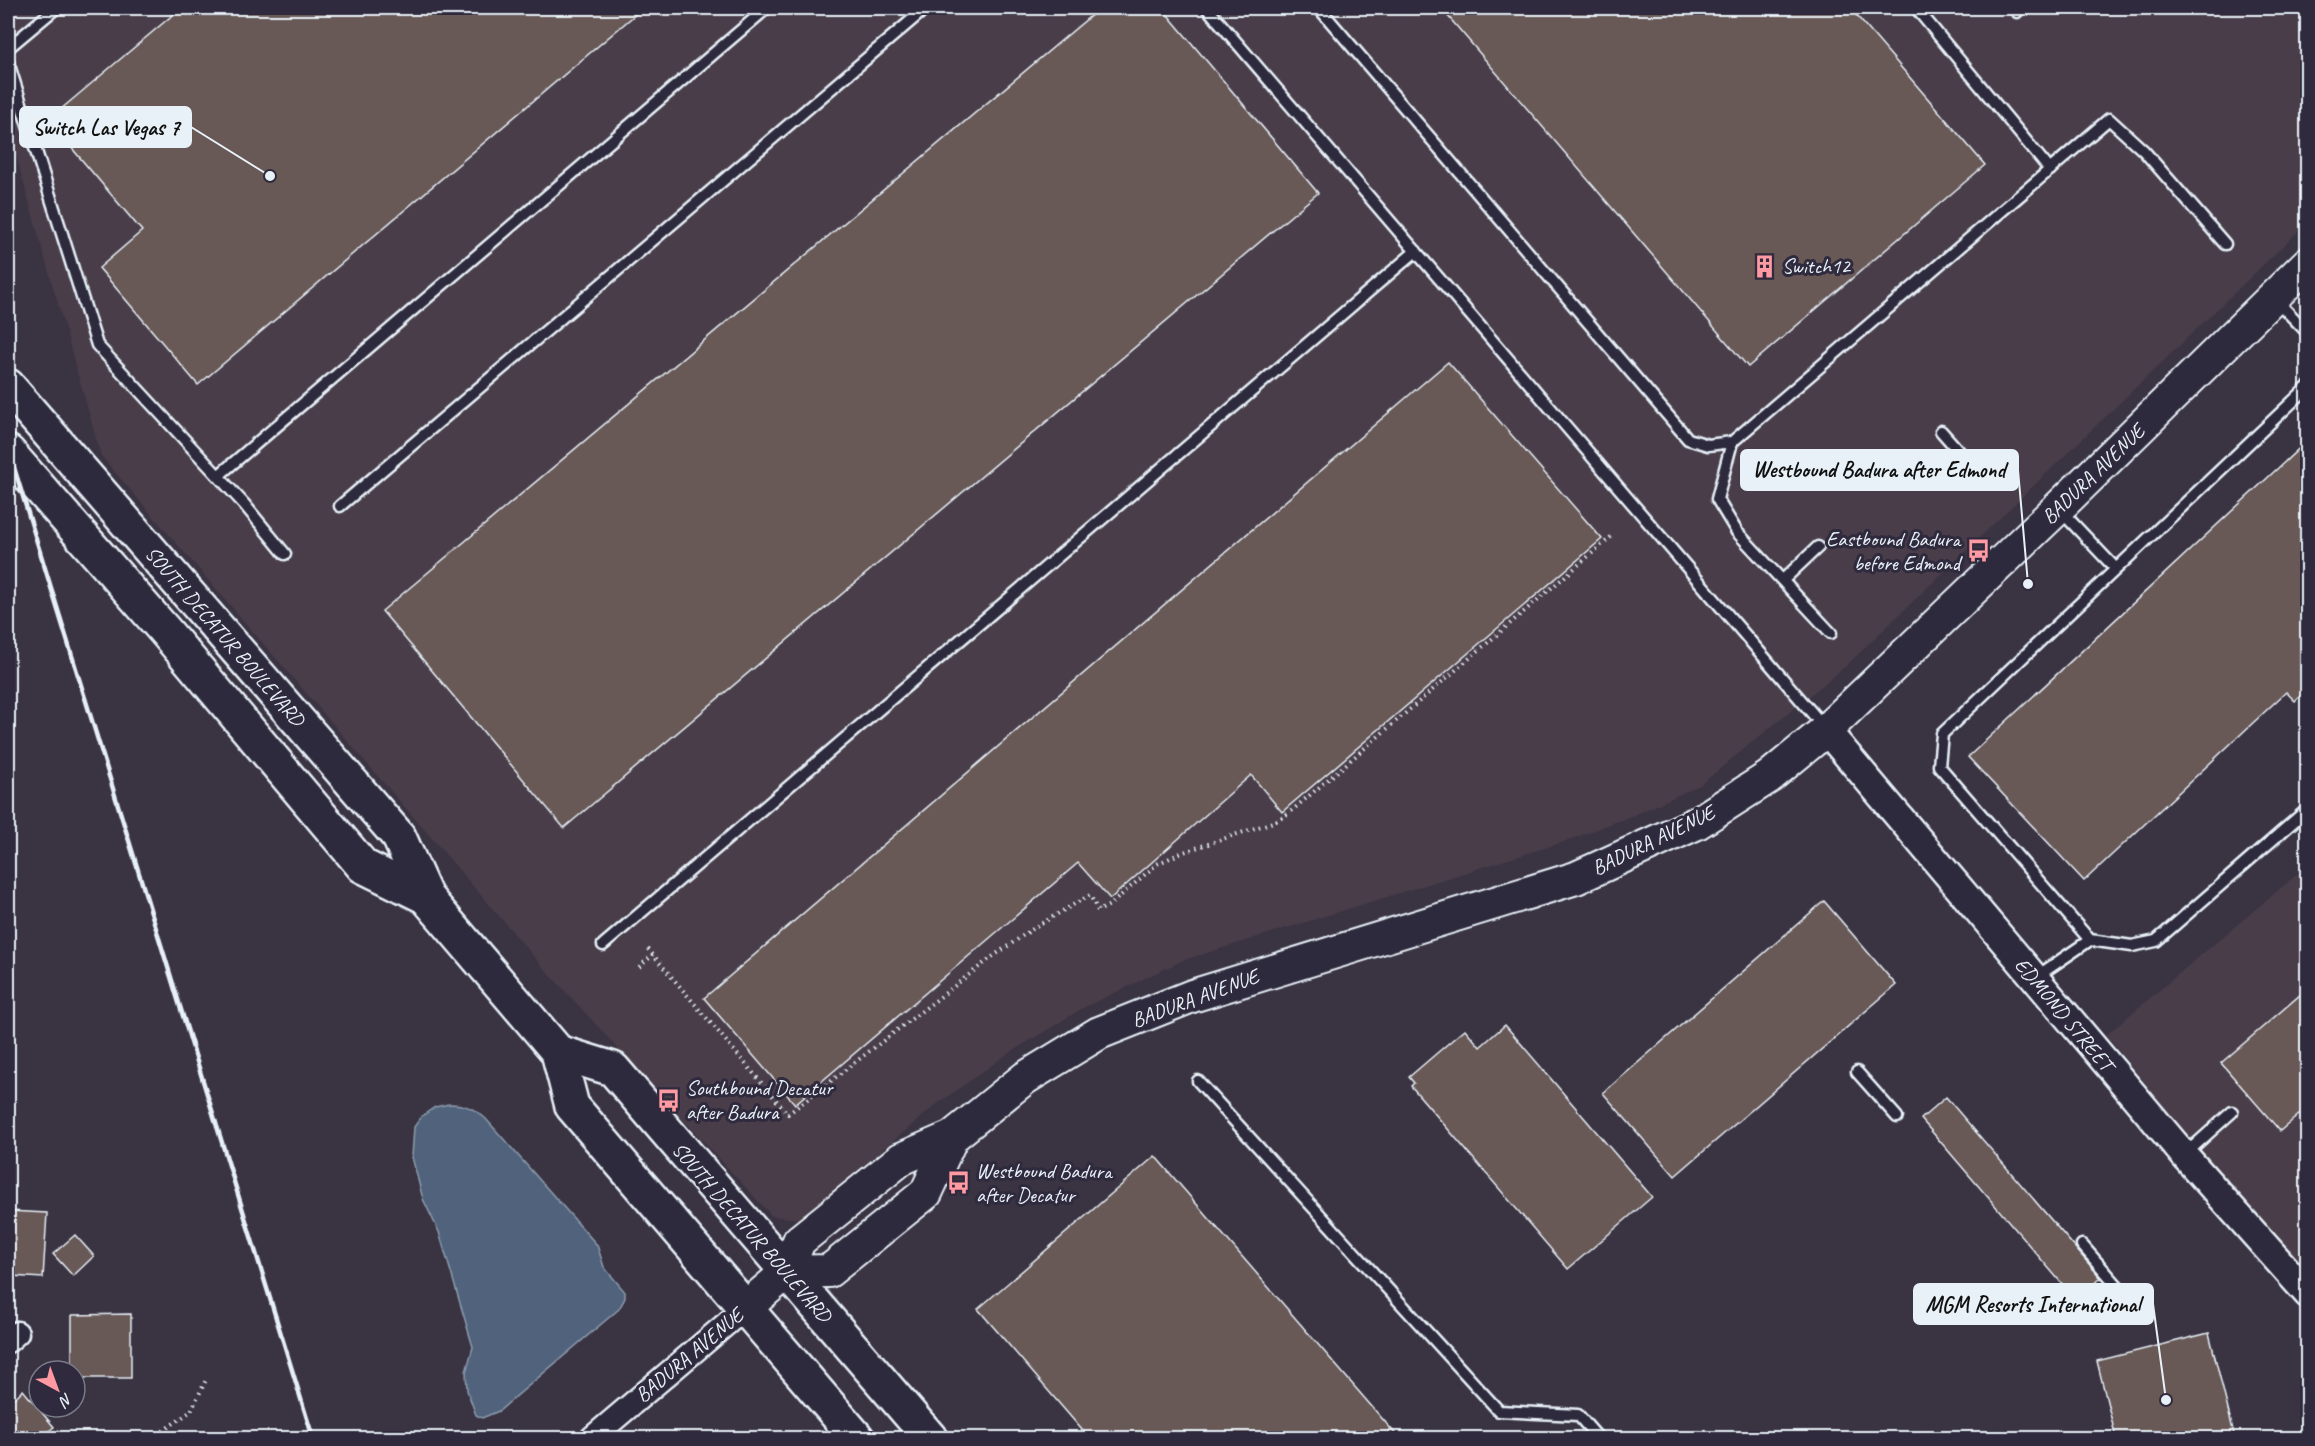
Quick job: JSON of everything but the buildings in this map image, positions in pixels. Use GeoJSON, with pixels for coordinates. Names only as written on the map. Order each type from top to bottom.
{"type":"FeatureCollection","features":[{"type":"Feature","properties":{"kind":"main road","name":"BADURA AVENUE"},"geometry":{"type":"LineString","coordinates":[[745,1308],[787,1272],[799,1241],[901,1159],[952,1137],[1025,1078],[1099,1033],[1192,996],[1576,878],[1697,824],[1769,777],[1826,730],[2058,508],[2307,263]]}},
{"type":"Feature","properties":{"kind":"main road","name":"SOUTH DECATUR BOULEVARD"},"geometry":{"type":"LineString","coordinates":[[8,386],[399,837],[426,897],[558,1052],[573,1106],[857,1438]]}},
{"type":"Feature","properties":{"kind":"main road","name":"SOUTH DECATUR BOULEVARD"},"geometry":{"type":"LineString","coordinates":[[8,452],[166,632],[363,866],[426,897]]}},
{"type":"Feature","properties":{"kind":"main road","name":"SOUTH DECATUR BOULEVARD"},"geometry":{"type":"LineString","coordinates":[[558,1052],[613,1069],[930,1438]]}},
{"type":"Feature","properties":{"kind":"main road","name":"BADURA AVENUE"},"geometry":{"type":"LineString","coordinates":[[787,1272],[829,1271],[926,1193],[952,1137]]}},
{"type":"Feature","properties":{"kind":"street","name":"EDMOND STREET"},"geometry":{"type":"LineString","coordinates":[[1826,730],[2184,1155],[2307,1294]]}},
{"type":"Feature","properties":{"kind":"street","name":"BADURA AVENUE"},"geometry":{"type":"LineString","coordinates":[[592,1438],[745,1308]]}},
{"type":"Feature","properties":{"kind":"lane"},"geometry":{"type":"LineString","coordinates":[[8,48],[56,8]]}},
{"type":"Feature","properties":{"kind":"lane"},"geometry":{"type":"LineString","coordinates":[[218,476],[767,8]]}},
{"type":"Feature","properties":{"kind":"lane"},"geometry":{"type":"LineString","coordinates":[[340,506],[926,8]]}},
{"type":"Feature","properties":{"kind":"lane"},"geometry":{"type":"LineString","coordinates":[[1207,8],[1826,730]]}},
{"type":"Feature","properties":{"kind":"lane"},"geometry":{"type":"LineString","coordinates":[[1320,8],[1688,439],[1708,444],[1732,442]]}},
{"type":"Feature","properties":{"kind":"lane"},"geometry":{"type":"LineString","coordinates":[[1916,8],[2050,170]]}},
{"type":"Feature","properties":{"kind":"lane"},"geometry":{"type":"LineString","coordinates":[[8,62],[97,345],[218,476],[285,554]]}},
{"type":"Feature","properties":{"kind":"lane"},"geometry":{"type":"LineString","coordinates":[[1831,633],[1737,532],[1717,499],[1732,442],[2109,119],[2144,151],[2225,244]]}},
{"type":"Feature","properties":{"kind":"lane"},"geometry":{"type":"LineString","coordinates":[[603,945],[1416,251]]}},
{"type":"Feature","properties":{"kind":"lane"},"geometry":{"type":"LineString","coordinates":[[2272,297],[2307,333]]}},
{"type":"Feature","properties":{"kind":"lane"},"geometry":{"type":"LineString","coordinates":[[2307,387],[1942,734],[1939,766],[2090,940],[2132,946],[2156,940],[2307,809]]}},
{"type":"Feature","properties":{"kind":"lane"},"geometry":{"type":"LineString","coordinates":[[1941,431],[1980,475]]}},
{"type":"Feature","properties":{"kind":"lane"},"geometry":{"type":"LineString","coordinates":[[2058,508],[2116,569]]}},
{"type":"Feature","properties":{"kind":"lane"},"geometry":{"type":"LineString","coordinates":[[1783,580],[1818,547]]}},
{"type":"Feature","properties":{"kind":"lane"},"geometry":{"type":"LineString","coordinates":[[2034,978],[2090,940]]}},
{"type":"Feature","properties":{"kind":"lane"},"geometry":{"type":"LineString","coordinates":[[1857,1072],[1897,1117]]}},
{"type":"Feature","properties":{"kind":"lane"},"geometry":{"type":"LineString","coordinates":[[1198,1081],[1499,1411],[1578,1415],[1598,1438]]}},
{"type":"Feature","properties":{"kind":"lane"},"geometry":{"type":"LineString","coordinates":[[2184,1155],[2232,1112]]}},
{"type":"Feature","properties":{"kind":"lane"},"geometry":{"type":"LineString","coordinates":[[2082,1245],[2128,1298]]}},
{"type":"Feature","properties":{"kind":"path"},"geometry":{"type":"LineString","coordinates":[[648,949],[788,1114],[960,981],[1036,926],[1090,895],[1098,911],[1110,905],[1156,864],[1276,821],[1289,813],[1611,537]]}},
{"type":"Feature","properties":{"kind":"path"},"geometry":{"type":"LineString","coordinates":[[639,967],[653,955]]}},
{"type":"Feature","properties":{"kind":"path"},"geometry":{"type":"LineString","coordinates":[[153,1438],[191,1411],[206,1380]]}},
{"type":"Feature","properties":{"kind":"shaded area"},"geometry":{"type":"Polygon","coordinates":[[[8,8],[2307,8],[2307,223],[1846,666],[1700,785],[1641,812],[1567,841],[1181,961],[1083,1008],[1006,1055],[936,1105],[800,1219],[772,1216],[542,966],[101,456],[8,128],[8,8]]]}},
{"type":"Feature","properties":{"kind":"shaded area"},"geometry":{"type":"Polygon","coordinates":[[[2307,866],[2307,1283],[2106,1035],[2307,866]]]}},
{"type":"Feature","properties":{"kind":"water"},"geometry":{"type":"Polygon","coordinates":[[[449,1104],[469,1107],[486,1119],[597,1245],[604,1267],[625,1292],[625,1298],[619,1309],[499,1411],[482,1418],[476,1415],[467,1390],[466,1372],[473,1347],[439,1232],[423,1199],[412,1157],[414,1127],[422,1116],[435,1107],[449,1104]]]}},
{"type":"Feature","properties":{"kind":"railway"},"geometry":{"type":"LineString","coordinates":[[8,448],[313,1438]]}},
{"type":"Feature","properties":{"kind":"place","name":"Switch Las Vegas 7"},"geometry":{"type":"Point","coordinates":[270,176]}},
{"type":"Feature","properties":{"kind":"place","name":"Switch12"},"geometry":{"type":"Point","coordinates":[1764,266]}},
{"type":"Feature","properties":{"kind":"place","name":"Eastbound Badura before Edmond"},"geometry":{"type":"Point","coordinates":[1978,551]}},
{"type":"Feature","properties":{"kind":"place","name":"Westbound Badura after Edmond"},"geometry":{"type":"Point","coordinates":[2028,584]}},
{"type":"Feature","properties":{"kind":"place","name":"Southbound Decatur after Badura"},"geometry":{"type":"Point","coordinates":[668,1100]}},
{"type":"Feature","properties":{"kind":"place","name":"Westbound Badura after Decatur"},"geometry":{"type":"Point","coordinates":[958,1183]}},
{"type":"Feature","properties":{"kind":"place","name":"MGM Resorts International"},"geometry":{"type":"Point","coordinates":[2166,1400]}}]}
